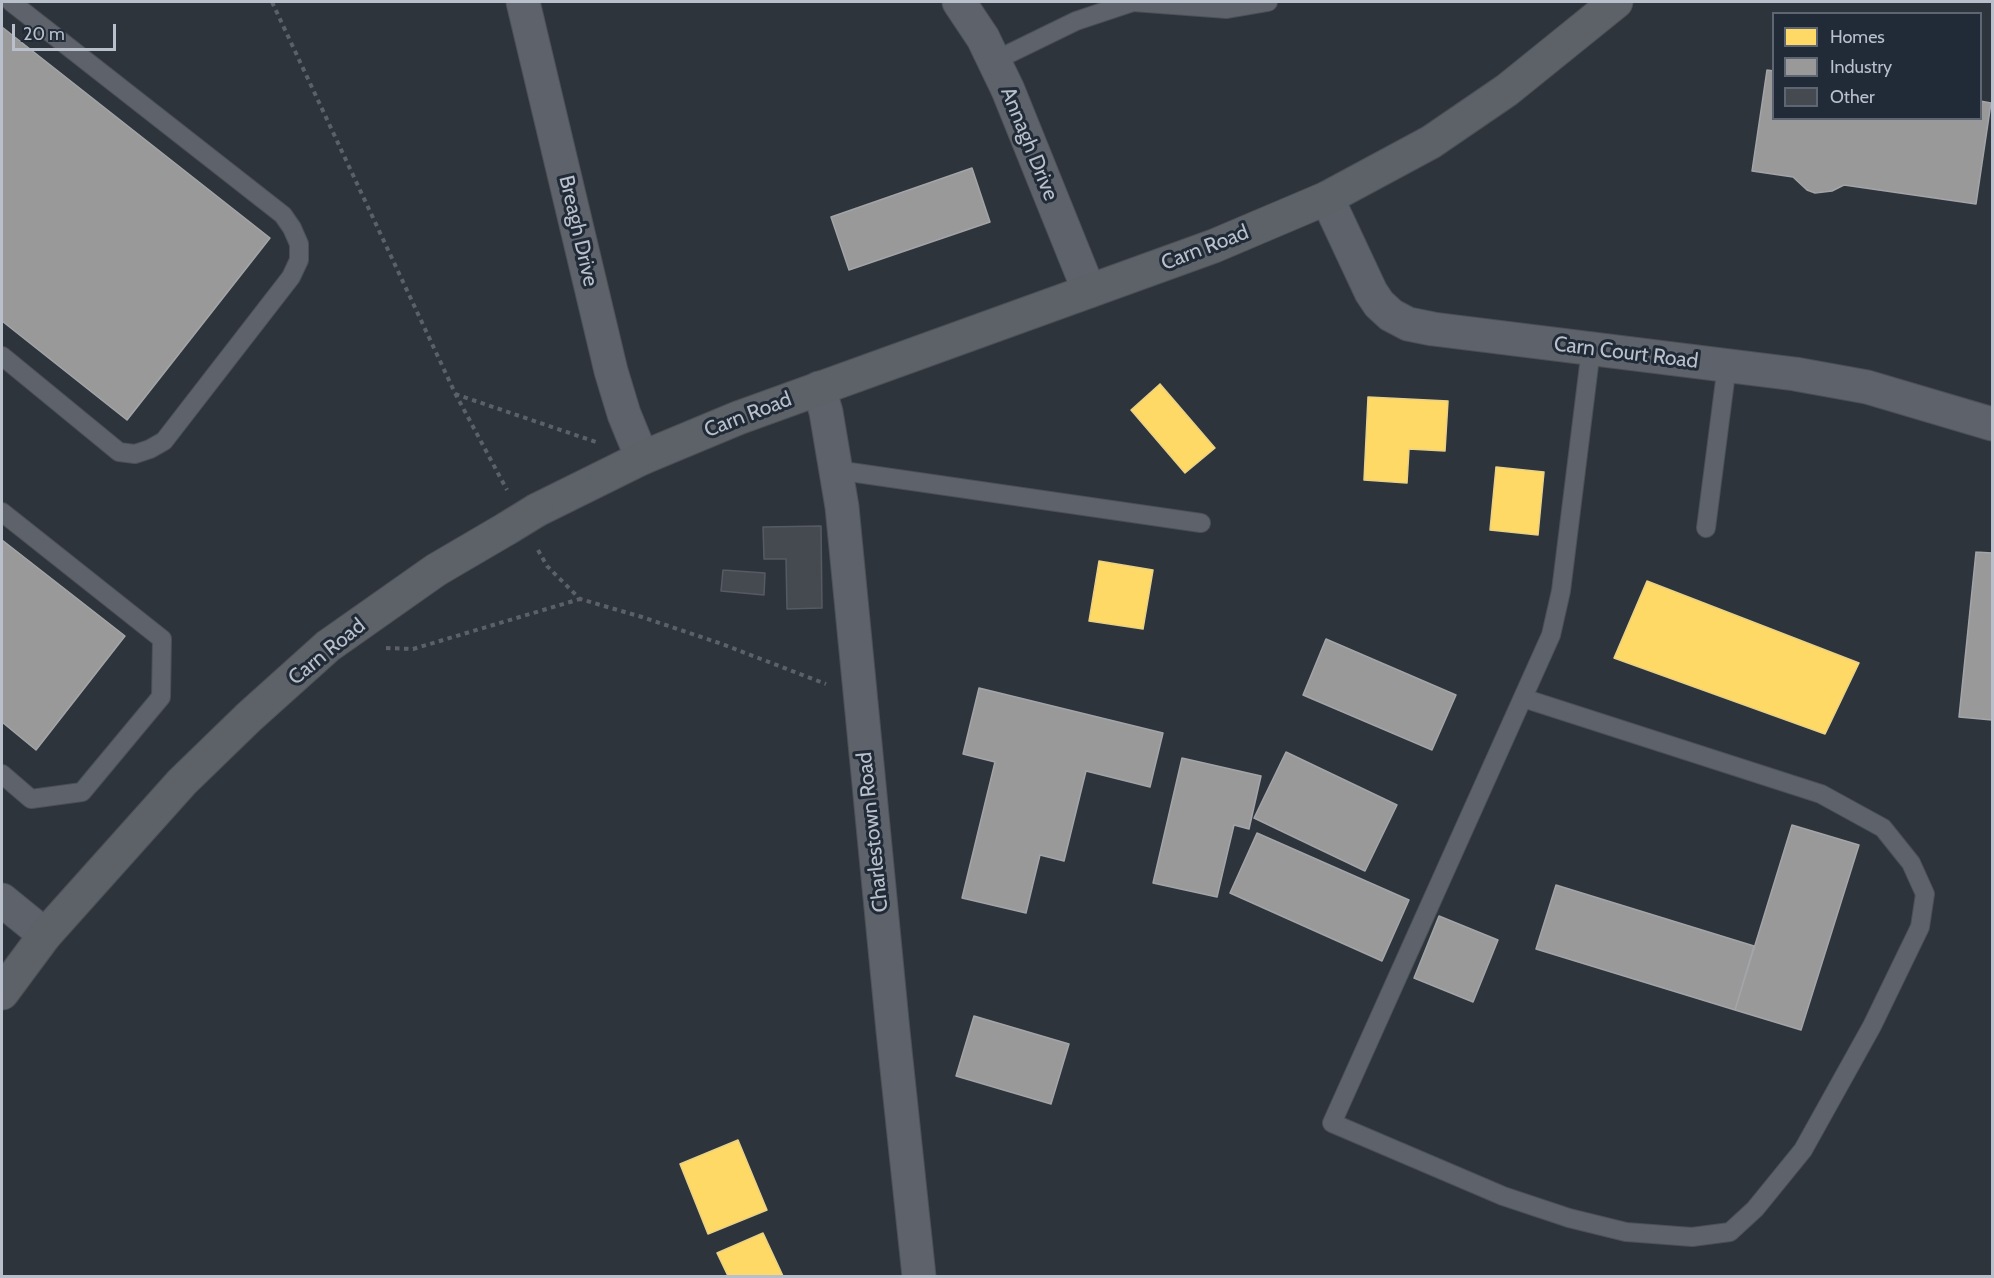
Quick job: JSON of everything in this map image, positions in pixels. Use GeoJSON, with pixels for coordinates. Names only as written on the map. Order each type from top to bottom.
{"type":"FeatureCollection","features":[{"type":"Feature","properties":{"kind":"main road","name":"Carn Road"},"geometry":{"type":"LineString","coordinates":[[2,993],[45,935],[182,782],[249,717],[328,646],[436,570],[506,529],[523,502],[642,458],[738,418],[1214,246],[1327,198],[1431,142],[1507,90],[1612,3]]}},
{"type":"Feature","properties":{"kind":"street","name":"Breagh Drive"},"geometry":{"type":"LineString","coordinates":[[524,2],[611,371],[624,414],[642,458]]}},
{"type":"Feature","properties":{"kind":"street","name":"Annagh Drive"},"geometry":{"type":"LineString","coordinates":[[959,2],[983,38],[1008,90],[1089,291]]}},
{"type":"Feature","properties":{"kind":"street","name":"Carn Court Road"},"geometry":{"type":"LineString","coordinates":[[1327,198],[1371,292],[1379,304],[1391,315],[1408,324],[1795,374],[1867,387],[1992,424]]}},
{"type":"Feature","properties":{"kind":"street","name":"Charlestown Road"},"geometry":{"type":"LineString","coordinates":[[819,388],[826,412],[842,507],[919,1276]]}},
{"type":"Feature","properties":{"kind":"street"},"geometry":{"type":"LineString","coordinates":[[2,900],[45,935]]}},
{"type":"Feature","properties":{"kind":"lane"},"geometry":{"type":"LineString","coordinates":[[2,356],[119,452],[135,454],[150,450],[164,441],[291,277],[299,260],[299,244],[292,228],[282,215],[12,2]]}},
{"type":"Feature","properties":{"kind":"lane"},"geometry":{"type":"LineString","coordinates":[[994,61],[1076,21],[1133,2],[1227,9],[1268,2]]}},
{"type":"Feature","properties":{"kind":"lane"},"geometry":{"type":"LineString","coordinates":[[1523,698],[1821,794],[1883,828],[1911,863],[1925,894],[1920,927],[1872,1026],[1803,1150],[1755,1209],[1730,1232],[1692,1237],[1626,1232],[1569,1218],[1503,1196],[1332,1123],[1551,635],[1560,591],[1591,349]]}},
{"type":"Feature","properties":{"kind":"lane"},"geometry":{"type":"LineString","coordinates":[[1706,528],[1727,366]]}},
{"type":"Feature","properties":{"kind":"lane"},"geometry":{"type":"LineString","coordinates":[[836,470],[1202,523]]}},
{"type":"Feature","properties":{"kind":"lane"},"geometry":{"type":"LineString","coordinates":[[2,512],[162,639],[160,697],[82,792],[31,799],[2,774]]}},
{"type":"Feature","properties":{"kind":"path"},"geometry":{"type":"LineString","coordinates":[[272,2],[455,393],[523,502]]}},
{"type":"Feature","properties":{"kind":"path"},"geometry":{"type":"LineString","coordinates":[[455,393],[642,458]]}},
{"type":"Feature","properties":{"kind":"path"},"geometry":{"type":"LineString","coordinates":[[536,545],[547,566],[580,599],[722,644],[860,697]]}},
{"type":"Feature","properties":{"kind":"path"},"geometry":{"type":"LineString","coordinates":[[381,648],[412,649],[580,599]]}},
{"type":"Feature","properties":{"kind":"building: Homes"},"geometry":{"type":"Polygon","coordinates":[[[1160,384],[1215,448],[1185,473],[1131,410],[1160,384]]]}},
{"type":"Feature","properties":{"kind":"building: Homes"},"geometry":{"type":"Polygon","coordinates":[[[1368,397],[1448,401],[1445,451],[1409,449],[1407,483],[1364,480],[1368,397]]]}},
{"type":"Feature","properties":{"kind":"building: Homes"},"geometry":{"type":"Polygon","coordinates":[[[1496,467],[1544,472],[1538,535],[1490,530],[1496,467]]]}},
{"type":"Feature","properties":{"kind":"building: Homes"},"geometry":{"type":"Polygon","coordinates":[[[1099,561],[1153,570],[1143,629],[1089,621],[1099,561]]]}},
{"type":"Feature","properties":{"kind":"building: Homes"},"geometry":{"type":"Polygon","coordinates":[[[1647,581],[1859,663],[1825,734],[1614,658],[1647,581]]]}},
{"type":"Feature","properties":{"kind":"building: Homes"},"geometry":{"type":"Polygon","coordinates":[[[738,1140],[767,1210],[708,1234],[680,1164],[738,1140]]]}},
{"type":"Feature","properties":{"kind":"building: Homes"},"geometry":{"type":"Polygon","coordinates":[[[763,1233],[783,1276],[728,1276],[717,1253],[763,1233]]]}},
{"type":"Feature","properties":{"kind":"building: Industry"},"geometry":{"type":"Polygon","coordinates":[[[2,27],[270,238],[127,420],[2,321],[2,27]]]}},
{"type":"Feature","properties":{"kind":"building: Industry"},"geometry":{"type":"Polygon","coordinates":[[[1767,70],[1772,71],[1772,120],[1982,120],[1982,101],[1991,103],[1976,204],[1844,185],[1832,191],[1815,193],[1807,190],[1793,177],[1752,171],[1767,70]]]}},
{"type":"Feature","properties":{"kind":"building: Industry"},"geometry":{"type":"Polygon","coordinates":[[[972,168],[990,222],[849,270],[831,217],[972,168]]]}},
{"type":"Feature","properties":{"kind":"building: Industry"},"geometry":{"type":"Polygon","coordinates":[[[2,540],[125,636],[36,750],[2,722],[2,540]]]}},
{"type":"Feature","properties":{"kind":"building: Industry"},"geometry":{"type":"Polygon","coordinates":[[[1976,552],[1992,553],[1992,720],[1959,717],[1976,552]]]}},
{"type":"Feature","properties":{"kind":"building: Industry"},"geometry":{"type":"Polygon","coordinates":[[[1326,639],[1456,695],[1432,750],[1303,695],[1326,639]]]}},
{"type":"Feature","properties":{"kind":"building: Industry"},"geometry":{"type":"Polygon","coordinates":[[[979,688],[1163,733],[1150,787],[1086,771],[1064,861],[1040,855],[1026,913],[962,898],[995,762],[963,754],[979,688]]]}},
{"type":"Feature","properties":{"kind":"building: Industry"},"geometry":{"type":"Polygon","coordinates":[[[1286,752],[1397,805],[1365,871],[1254,818],[1286,752]]]}},
{"type":"Feature","properties":{"kind":"building: Industry"},"geometry":{"type":"Polygon","coordinates":[[[1182,758],[1261,776],[1249,829],[1234,825],[1217,897],[1153,883],[1182,758]]]}},
{"type":"Feature","properties":{"kind":"building: Industry"},"geometry":{"type":"Polygon","coordinates":[[[1792,825],[1859,845],[1801,1030],[1735,1010],[1792,825]]]}},
{"type":"Feature","properties":{"kind":"building: Industry"},"geometry":{"type":"Polygon","coordinates":[[[1257,833],[1409,900],[1382,961],[1230,893],[1257,833]]]}},
{"type":"Feature","properties":{"kind":"building: Industry"},"geometry":{"type":"Polygon","coordinates":[[[1556,885],[1754,946],[1735,1010],[1536,949],[1556,885]]]}},
{"type":"Feature","properties":{"kind":"building: Industry"},"geometry":{"type":"Polygon","coordinates":[[[1439,916],[1498,940],[1473,1002],[1414,978],[1439,916]]]}},
{"type":"Feature","properties":{"kind":"building: Industry"},"geometry":{"type":"Polygon","coordinates":[[[974,1016],[1069,1044],[1051,1104],[956,1076],[974,1016]]]}},
{"type":"Feature","properties":{"kind":"building: Other"},"geometry":{"type":"Polygon","coordinates":[[[821,526],[822,608],[787,609],[786,559],[764,559],[763,527],[821,526]]]}},
{"type":"Feature","properties":{"kind":"building: Other"},"geometry":{"type":"Polygon","coordinates":[[[723,570],[765,573],[764,595],[721,591],[723,570]]]}}]}
